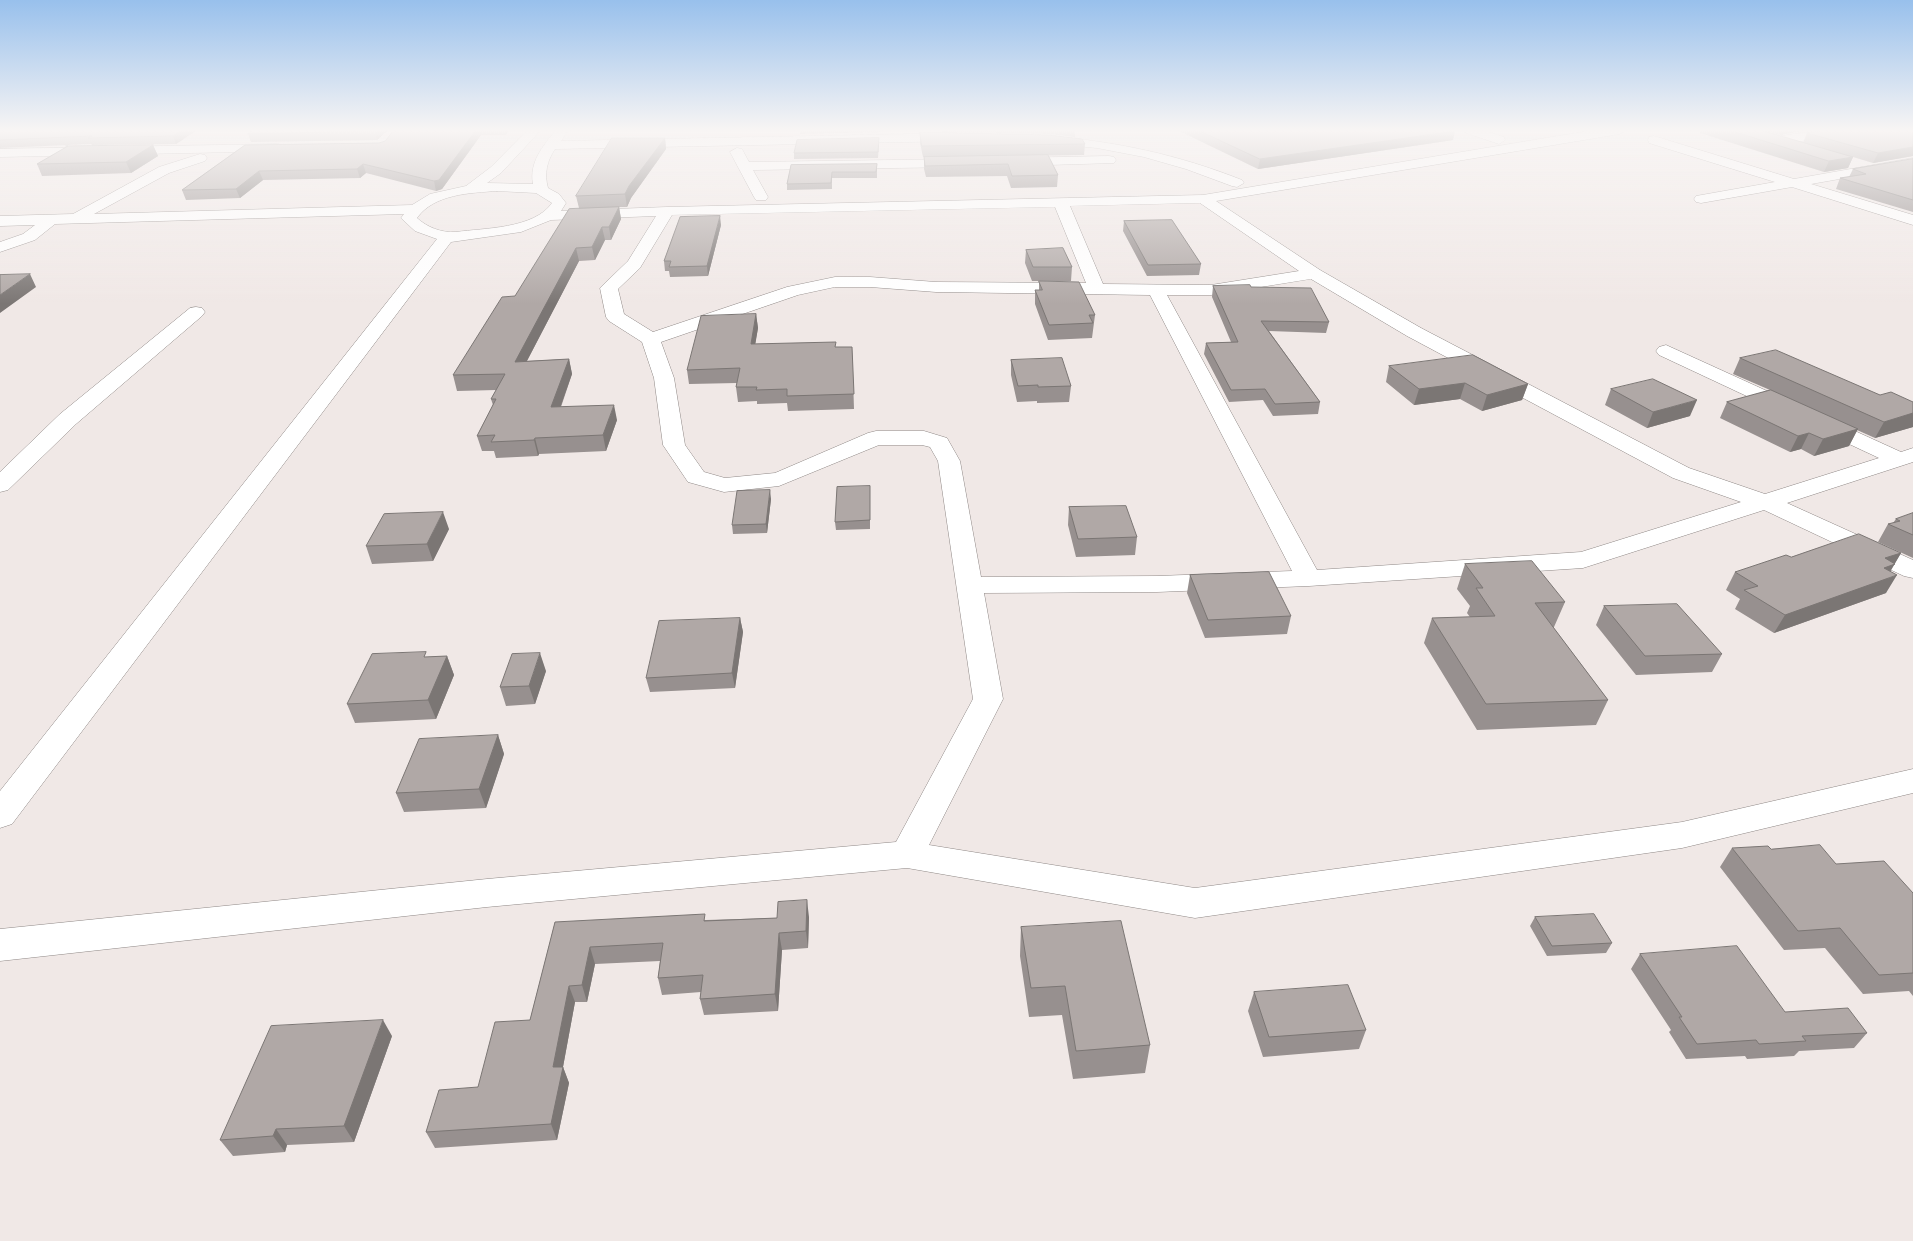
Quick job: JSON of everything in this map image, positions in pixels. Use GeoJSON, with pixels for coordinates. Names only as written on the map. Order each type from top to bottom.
{"type":"FeatureCollection","features":[{"type":"Feature","properties":{"kind":"street"},"geometry":{"type":"LineString","coordinates":[[74,218],[130,188]]}},
{"type":"Feature","properties":{"kind":"street"},"geometry":{"type":"LineString","coordinates":[[0,221],[414,209],[434,199],[471,189],[485,188]]}},
{"type":"Feature","properties":{"kind":"street"},"geometry":{"type":"LineString","coordinates":[[414,209],[409,218],[415,226],[447,237],[508,230],[530,224],[556,210],[563,197],[541,190],[510,188]]}},
{"type":"Feature","properties":{"kind":"street"},"geometry":{"type":"LineString","coordinates":[[757,188],[762,197]]}},
{"type":"Feature","properties":{"kind":"street"},"geometry":{"type":"LineString","coordinates":[[634,198],[1141,191],[1194,188]]}},
{"type":"Feature","properties":{"kind":"street"},"geometry":{"type":"LineString","coordinates":[[547,216],[667,211],[1203,199],[1269,188]]}},
{"type":"Feature","properties":{"kind":"street"},"geometry":{"type":"LineString","coordinates":[[1701,199],[1765,188]]}},
{"type":"Feature","properties":{"kind":"street"},"geometry":{"type":"LineString","coordinates":[[1809,188],[1913,220]]}},
{"type":"Feature","properties":{"kind":"street"},"geometry":{"type":"LineString","coordinates":[[1203,199],[1314,274],[1423,337],[1681,474],[1765,502],[1913,570]]}},
{"type":"Feature","properties":{"kind":"street"},"geometry":{"type":"LineString","coordinates":[[1061,203],[1097,290]]}},
{"type":"Feature","properties":{"kind":"street"},"geometry":{"type":"LineString","coordinates":[[667,211],[634,264],[609,288],[615,317],[651,339],[664,378],[674,445],[696,477],[724,485],[779,480],[876,438],[924,438],[939,443],[949,461],[971,585],[988,699],[908,855]]}},
{"type":"Feature","properties":{"kind":"street"},"geometry":{"type":"LineString","coordinates":[[0,247],[29,237],[52,219]]}},
{"type":"Feature","properties":{"kind":"street"},"geometry":{"type":"LineString","coordinates":[[0,815],[447,237]]}},
{"type":"Feature","properties":{"kind":"street"},"geometry":{"type":"LineString","coordinates":[[651,339],[793,291],[835,282],[936,287],[1211,290],[1314,274]]}},
{"type":"Feature","properties":{"kind":"street"},"geometry":{"type":"LineString","coordinates":[[1156,290],[1309,578]]}},
{"type":"Feature","properties":{"kind":"street"},"geometry":{"type":"LineString","coordinates":[[0,485],[68,419],[196,312]]}},
{"type":"Feature","properties":{"kind":"street"},"geometry":{"type":"LineString","coordinates":[[1666,351],[1906,457]]}},
{"type":"Feature","properties":{"kind":"street"},"geometry":{"type":"LineString","coordinates":[[971,585],[1157,584],[1309,578],[1583,560],[1906,457]]}},
{"type":"Feature","properties":{"kind":"street"},"geometry":{"type":"LineString","coordinates":[[0,945],[487,893],[908,855],[1195,904],[1682,835],[1913,782]]}},
{"type":"Feature","properties":{"kind":"building"},"geometry":{"type":"Polygon","coordinates":[[[185,188],[237,188],[236,189],[182,190],[185,188]]]}},
{"type":"Feature","properties":{"kind":"building"},"geometry":{"type":"Polygon","coordinates":[[[581,188],[628,188],[625,194],[576,196],[581,188]]]}},
{"type":"Feature","properties":{"kind":"building"},"geometry":{"type":"Polygon","coordinates":[[[1873,188],[1913,188],[1913,200],[1873,188]]]}},
{"type":"Feature","properties":{"kind":"building"},"geometry":{"type":"Polygon","coordinates":[[[619,207],[609,227],[602,227],[592,247],[576,248],[515,362],[569,359],[551,407],[614,405],[603,435],[491,442],[495,435],[477,436],[496,399],[491,399],[505,374],[453,375],[502,297],[515,296],[569,209],[619,207]]]}},
{"type":"Feature","properties":{"kind":"building"},"geometry":{"type":"Polygon","coordinates":[[[720,216],[707,266],[669,267],[671,261],[664,261],[680,217],[720,216]]]}},
{"type":"Feature","properties":{"kind":"building"},"geometry":{"type":"Polygon","coordinates":[[[1172,220],[1201,264],[1148,265],[1124,221],[1172,220]]]}},
{"type":"Feature","properties":{"kind":"building"},"geometry":{"type":"Polygon","coordinates":[[[1063,248],[1072,267],[1033,267],[1026,250],[1063,248]]]}},
{"type":"Feature","properties":{"kind":"building"},"geometry":{"type":"Polygon","coordinates":[[[30,274],[0,295],[0,275],[30,274]]]}},
{"type":"Feature","properties":{"kind":"building"},"geometry":{"type":"Polygon","coordinates":[[[1039,281],[1079,282],[1095,315],[1089,315],[1093,323],[1049,325],[1035,290],[1042,290],[1039,281]]]}},
{"type":"Feature","properties":{"kind":"building"},"geometry":{"type":"Polygon","coordinates":[[[1250,285],[1251,287],[1311,288],[1329,322],[1261,321],[1320,402],[1275,404],[1265,389],[1231,390],[1206,343],[1238,342],[1213,286],[1250,285]]]}},
{"type":"Feature","properties":{"kind":"building"},"geometry":{"type":"Polygon","coordinates":[[[756,314],[751,344],[836,342],[835,347],[852,347],[854,394],[787,396],[787,389],[756,390],[757,387],[736,387],[740,368],[687,370],[701,316],[756,314]]]}},
{"type":"Feature","properties":{"kind":"building"},"geometry":{"type":"Polygon","coordinates":[[[1776,350],[1880,395],[1891,392],[1913,402],[1913,413],[1884,422],[1740,358],[1776,350]]]}},
{"type":"Feature","properties":{"kind":"building"},"geometry":{"type":"Polygon","coordinates":[[[1473,355],[1528,384],[1487,395],[1465,383],[1419,389],[1389,366],[1473,355]]]}},
{"type":"Feature","properties":{"kind":"building"},"geometry":{"type":"Polygon","coordinates":[[[1062,358],[1071,386],[1018,386],[1011,360],[1062,358]]]}},
{"type":"Feature","properties":{"kind":"building"},"geometry":{"type":"Polygon","coordinates":[[[1653,379],[1697,400],[1653,412],[1611,389],[1653,379]]]}},
{"type":"Feature","properties":{"kind":"building"},"geometry":{"type":"Polygon","coordinates":[[[1771,390],[1858,429],[1823,439],[1809,433],[1798,436],[1727,402],[1771,390]]]}},
{"type":"Feature","properties":{"kind":"building"},"geometry":{"type":"Polygon","coordinates":[[[870,486],[870,520],[835,522],[837,487],[870,486]]]}},
{"type":"Feature","properties":{"kind":"building"},"geometry":{"type":"Polygon","coordinates":[[[770,490],[766,524],[732,525],[737,491],[770,490]]]}},
{"type":"Feature","properties":{"kind":"building"},"geometry":{"type":"Polygon","coordinates":[[[1126,506],[1137,537],[1078,539],[1069,507],[1126,506]]]}},
{"type":"Feature","properties":{"kind":"building"},"geometry":{"type":"Polygon","coordinates":[[[443,512],[427,544],[366,546],[384,514],[443,512]]]}},
{"type":"Feature","properties":{"kind":"building"},"geometry":{"type":"Polygon","coordinates":[[[1913,513],[1913,535],[1888,524],[1900,521],[1896,519],[1913,513]]]}},
{"type":"Feature","properties":{"kind":"building"},"geometry":{"type":"Polygon","coordinates":[[[1859,534],[1901,553],[1885,558],[1895,564],[1884,568],[1897,575],[1785,615],[1744,590],[1758,586],[1735,572],[1786,555],[1791,557],[1859,534]]]}},
{"type":"Feature","properties":{"kind":"building"},"geometry":{"type":"Polygon","coordinates":[[[1532,561],[1565,602],[1535,603],[1608,700],[1486,704],[1432,618],[1495,616],[1476,588],[1483,588],[1465,564],[1532,561]]]}},
{"type":"Feature","properties":{"kind":"building"},"geometry":{"type":"Polygon","coordinates":[[[1269,572],[1291,616],[1208,620],[1190,575],[1269,572]]]}},
{"type":"Feature","properties":{"kind":"building"},"geometry":{"type":"Polygon","coordinates":[[[1677,604],[1722,654],[1645,656],[1604,606],[1677,604]]]}},
{"type":"Feature","properties":{"kind":"building"},"geometry":{"type":"Polygon","coordinates":[[[740,618],[732,673],[646,678],[659,621],[740,618]]]}},
{"type":"Feature","properties":{"kind":"building"},"geometry":{"type":"Polygon","coordinates":[[[426,652],[424,657],[447,656],[428,700],[347,704],[372,654],[426,652]]]}},
{"type":"Feature","properties":{"kind":"building"},"geometry":{"type":"Polygon","coordinates":[[[540,653],[529,686],[500,687],[512,654],[540,653]]]}},
{"type":"Feature","properties":{"kind":"building"},"geometry":{"type":"Polygon","coordinates":[[[498,735],[479,789],[396,793],[419,739],[498,735]]]}},
{"type":"Feature","properties":{"kind":"building"},"geometry":{"type":"Polygon","coordinates":[[[1820,845],[1836,864],[1884,861],[1913,893],[1913,973],[1879,975],[1840,928],[1798,931],[1732,848],[1768,846],[1771,849],[1820,845]]]}},
{"type":"Feature","properties":{"kind":"building"},"geometry":{"type":"Polygon","coordinates":[[[807,900],[806,931],[779,933],[775,994],[700,999],[703,975],[658,978],[663,943],[590,947],[582,985],[569,986],[553,1067],[563,1067],[551,1124],[426,1132],[439,1090],[478,1087],[495,1022],[530,1020],[555,922],[705,914],[704,921],[777,918],[778,902],[807,900]]]}},
{"type":"Feature","properties":{"kind":"building"},"geometry":{"type":"Polygon","coordinates":[[[1594,914],[1612,943],[1552,946],[1535,917],[1594,914]]]}},
{"type":"Feature","properties":{"kind":"building"},"geometry":{"type":"Polygon","coordinates":[[[1121,921],[1150,1045],[1076,1051],[1065,986],[1031,988],[1021,927],[1121,921]]]}},
{"type":"Feature","properties":{"kind":"building"},"geometry":{"type":"Polygon","coordinates":[[[1737,946],[1785,1012],[1848,1008],[1867,1033],[1802,1036],[1806,1041],[1759,1044],[1756,1040],[1697,1044],[1679,1017],[1682,1017],[1640,954],[1737,946]]]}},
{"type":"Feature","properties":{"kind":"building"},"geometry":{"type":"Polygon","coordinates":[[[1348,985],[1366,1030],[1269,1037],[1254,992],[1348,985]]]}},
{"type":"Feature","properties":{"kind":"building"},"geometry":{"type":"Polygon","coordinates":[[[383,1020],[344,1126],[276,1129],[273,1136],[220,1140],[271,1026],[383,1020]]]}}]}
